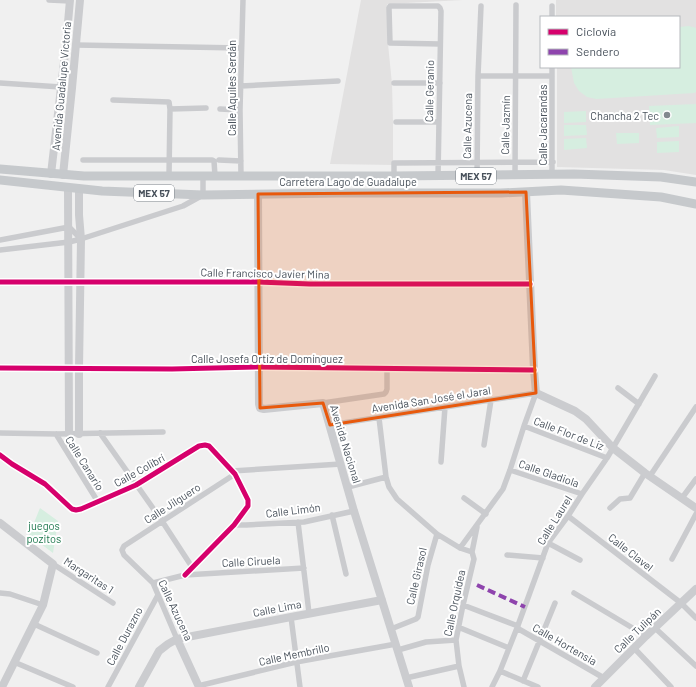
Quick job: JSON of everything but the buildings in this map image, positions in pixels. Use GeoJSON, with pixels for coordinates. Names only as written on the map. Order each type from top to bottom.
{"type":"FeatureCollection","features":[{"type":"Feature","properties":{"kind":"main road","name":"Carretera Lago de Guadalupe"},"geometry":{"type":"LineString","coordinates":[[0,169],[84,176],[477,176],[592,174],[661,178],[696,182]]}},
{"type":"Feature","properties":{"kind":"main road"},"geometry":{"type":"LineString","coordinates":[[501,175],[501,193]]}},
{"type":"Feature","properties":{"kind":"main road","name":"Carretera Lago de Guadalupe"},"geometry":{"type":"LineString","coordinates":[[0,180],[79,189],[203,195],[501,193],[561,190],[661,197],[696,204]]}},
{"type":"Feature","properties":{"kind":"street"},"geometry":{"type":"LineString","coordinates":[[49,0],[70,1]]}},
{"type":"Feature","properties":{"kind":"street","name":"Avenida Guadalupe Victoria"},"geometry":{"type":"LineString","coordinates":[[63,175],[80,0]]}},
{"type":"Feature","properties":{"kind":"street","name":"Calle Aquiles Serdán"},"geometry":{"type":"LineString","coordinates":[[242,176],[240,110],[243,0]]}},
{"type":"Feature","properties":{"kind":"street","name":"Avenida Guadalupe Victoria"},"geometry":{"type":"LineString","coordinates":[[51,174],[70,1]]}},
{"type":"Feature","properties":{"kind":"street","name":"Calle Jazmín"},"geometry":{"type":"LineString","coordinates":[[515,175],[516,5]]}},
{"type":"Feature","properties":{"kind":"street","name":"Calle Geranio"},"geometry":{"type":"LineString","coordinates":[[438,176],[440,83],[440,44],[440,8],[438,6],[390,6],[390,43],[440,44]]}},
{"type":"Feature","properties":{"kind":"street","name":"Calle Azucena"},"geometry":{"type":"LineString","coordinates":[[477,176],[480,6]]}},
{"type":"Feature","properties":{"kind":"street"},"geometry":{"type":"LineString","coordinates":[[552,6],[552,16]]}},
{"type":"Feature","properties":{"kind":"street"},"geometry":{"type":"LineString","coordinates":[[76,45],[241,48]]}},
{"type":"Feature","properties":{"kind":"street","name":"Calle Jacarandas"},"geometry":{"type":"LineString","coordinates":[[552,68],[552,174]]}},
{"type":"Feature","properties":{"kind":"street"},"geometry":{"type":"LineString","coordinates":[[478,76],[552,76]]}},
{"type":"Feature","properties":{"kind":"street"},"geometry":{"type":"LineString","coordinates":[[241,86],[338,82]]}},
{"type":"Feature","properties":{"kind":"street"},"geometry":{"type":"LineString","coordinates":[[0,83],[61,87]]}},
{"type":"Feature","properties":{"kind":"street"},"geometry":{"type":"LineString","coordinates":[[394,83],[440,83]]}},
{"type":"Feature","properties":{"kind":"street"},"geometry":{"type":"LineString","coordinates":[[113,100],[170,103],[169,176]]}},
{"type":"Feature","properties":{"kind":"street"},"geometry":{"type":"LineString","coordinates":[[170,109],[206,108]]}},
{"type":"Feature","properties":{"kind":"street"},"geometry":{"type":"LineString","coordinates":[[220,109],[240,110]]}},
{"type":"Feature","properties":{"kind":"street"},"geometry":{"type":"LineString","coordinates":[[396,122],[439,122]]}},
{"type":"Feature","properties":{"kind":"street"},"geometry":{"type":"LineString","coordinates":[[83,160],[212,160],[215,164],[215,176]]}},
{"type":"Feature","properties":{"kind":"street"},"geometry":{"type":"LineString","coordinates":[[219,160],[241,161]]}},
{"type":"Feature","properties":{"kind":"street"},"geometry":{"type":"LineString","coordinates":[[394,176],[394,163],[553,162]]}},
{"type":"Feature","properties":{"kind":"street"},"geometry":{"type":"LineString","coordinates":[[0,250],[69,242],[183,206],[203,195],[203,176]]}},
{"type":"Feature","properties":{"kind":"street"},"geometry":{"type":"LineString","coordinates":[[68,188],[69,434]]}},
{"type":"Feature","properties":{"kind":"street"},"geometry":{"type":"LineString","coordinates":[[79,189],[81,239],[79,434]]}},
{"type":"Feature","properties":{"kind":"street"},"geometry":{"type":"LineString","coordinates":[[526,192],[536,393],[575,411],[586,419],[613,448],[647,475],[696,508]]}},
{"type":"Feature","properties":{"kind":"street","name":"Avenida Nacional"},"geometry":{"type":"LineString","coordinates":[[258,194],[258,404],[260,408],[264,409],[323,403],[354,511],[409,687]]}},
{"type":"Feature","properties":{"kind":"street"},"geometry":{"type":"LineString","coordinates":[[69,227],[81,239]]}},
{"type":"Feature","properties":{"kind":"street"},"geometry":{"type":"LineString","coordinates":[[0,240],[69,227]]}},
{"type":"Feature","properties":{"kind":"street","name":"Calle Francisco Javier Mina"},"geometry":{"type":"LineString","coordinates":[[0,282],[530,284]]}},
{"type":"Feature","properties":{"kind":"street","name":"Calle Josefa Ortiz de Domínguez"},"geometry":{"type":"LineString","coordinates":[[0,368],[172,369],[258,367],[534,370]]}},
{"type":"Feature","properties":{"kind":"street"},"geometry":{"type":"LineString","coordinates":[[323,403],[384,394],[387,390],[387,369]]}},
{"type":"Feature","properties":{"kind":"street","name":"Calle Laurel"},"geometry":{"type":"LineString","coordinates":[[492,687],[509,648],[548,543],[608,458],[655,376]]}},
{"type":"Feature","properties":{"kind":"street"},"geometry":{"type":"LineString","coordinates":[[618,388],[639,404]]}},
{"type":"Feature","properties":{"kind":"street","name":"Avenida San José el Jaral"},"geometry":{"type":"LineString","coordinates":[[330,425],[536,393]]}},
{"type":"Feature","properties":{"kind":"street","name":"Calle Orquídea"},"geometry":{"type":"LineString","coordinates":[[460,548],[503,489],[536,393]]}},
{"type":"Feature","properties":{"kind":"street"},"geometry":{"type":"LineString","coordinates":[[484,445],[491,400]]}},
{"type":"Feature","properties":{"kind":"street"},"geometry":{"type":"LineString","coordinates":[[441,462],[445,407]]}},
{"type":"Feature","properties":{"kind":"street"},"geometry":{"type":"LineString","coordinates":[[610,508],[620,499],[630,498],[696,407]]}},
{"type":"Feature","properties":{"kind":"street"},"geometry":{"type":"LineString","coordinates":[[379,418],[386,477],[389,488],[408,510],[437,534],[460,548],[472,552]]}},
{"type":"Feature","properties":{"kind":"street","name":"Calle Flor de Liz"},"geometry":{"type":"LineString","coordinates":[[524,426],[608,458]]}},
{"type":"Feature","properties":{"kind":"street"},"geometry":{"type":"LineString","coordinates":[[0,433],[79,434],[163,432]]}},
{"type":"Feature","properties":{"kind":"street"},"geometry":{"type":"LineString","coordinates":[[100,433],[162,521],[192,567]]}},
{"type":"Feature","properties":{"kind":"street","name":"Calle Canario"},"geometry":{"type":"LineString","coordinates":[[56,434],[98,502]]}},
{"type":"Feature","properties":{"kind":"street","name":"Calle Colibrí"},"geometry":{"type":"LineString","coordinates":[[0,455],[45,484],[72,509],[76,510],[81,510],[136,485],[199,446],[209,446],[233,473]]}},
{"type":"Feature","properties":{"kind":"street","name":"Calle Jilguero"},"geometry":{"type":"LineString","coordinates":[[122,550],[124,546],[233,473],[341,464]]}},
{"type":"Feature","properties":{"kind":"street","name":"Calle Gladiola"},"geometry":{"type":"LineString","coordinates":[[510,470],[582,494]]}},
{"type":"Feature","properties":{"kind":"street"},"geometry":{"type":"LineString","coordinates":[[185,575],[234,525],[248,506],[248,500],[233,473]]}},
{"type":"Feature","properties":{"kind":"street"},"geometry":{"type":"LineString","coordinates":[[348,487],[386,477]]}},
{"type":"Feature","properties":{"kind":"street"},"geometry":{"type":"LineString","coordinates":[[682,498],[696,479]]}},
{"type":"Feature","properties":{"kind":"street"},"geometry":{"type":"LineString","coordinates":[[464,498],[486,514]]}},
{"type":"Feature","properties":{"kind":"street","name":"Calle Limón"},"geometry":{"type":"LineString","coordinates":[[234,525],[298,522],[354,511]]}},
{"type":"Feature","properties":{"kind":"street"},"geometry":{"type":"LineString","coordinates":[[672,559],[696,514]]}},
{"type":"Feature","properties":{"kind":"street"},"geometry":{"type":"LineString","coordinates":[[332,515],[346,574]]}},
{"type":"Feature","properties":{"kind":"street","name":"Calle Clavel"},"geometry":{"type":"LineString","coordinates":[[568,516],[681,603],[696,618]]}},
{"type":"Feature","properties":{"kind":"street"},"geometry":{"type":"LineString","coordinates":[[298,522],[309,613]]}},
{"type":"Feature","properties":{"kind":"street"},"geometry":{"type":"LineString","coordinates":[[0,523],[54,564],[43,605],[2,687]]}},
{"type":"Feature","properties":{"kind":"street","name":"Calle Orquídea"},"geometry":{"type":"LineString","coordinates":[[464,687],[459,666],[456,640],[474,559],[472,552],[478,524]]}},
{"type":"Feature","properties":{"kind":"street","name":"Calle Girasol"},"geometry":{"type":"LineString","coordinates":[[391,629],[418,617],[428,565],[437,534]]}},
{"type":"Feature","properties":{"kind":"street"},"geometry":{"type":"LineString","coordinates":[[548,543],[580,560]]}},
{"type":"Feature","properties":{"kind":"street","name":"Calle Azucena"},"geometry":{"type":"LineString","coordinates":[[122,550],[124,555],[153,583],[199,686]]}},
{"type":"Feature","properties":{"kind":"street"},"geometry":{"type":"LineString","coordinates":[[507,555],[543,558]]}},
{"type":"Feature","properties":{"kind":"street","name":"Margaritas 1"},"geometry":{"type":"LineString","coordinates":[[54,564],[113,603]]}},
{"type":"Feature","properties":{"kind":"street","name":"Calle Ciruela"},"geometry":{"type":"LineString","coordinates":[[153,583],[185,575],[304,568]]}},
{"type":"Feature","properties":{"kind":"street","name":"Calle Tulipán"},"geometry":{"type":"LineString","coordinates":[[601,683],[646,636],[696,589]]}},
{"type":"Feature","properties":{"kind":"street"},"geometry":{"type":"LineString","coordinates":[[0,593],[10,594],[43,605]]}},
{"type":"Feature","properties":{"kind":"street"},"geometry":{"type":"LineString","coordinates":[[574,593],[646,636]]}},
{"type":"Feature","properties":{"kind":"street","name":"Calle Durazno"},"geometry":{"type":"LineString","coordinates":[[108,687],[158,595]]}},
{"type":"Feature","properties":{"kind":"street","name":"Calle Lima"},"geometry":{"type":"LineString","coordinates":[[177,639],[382,600]]}},
{"type":"Feature","properties":{"kind":"street"},"geometry":{"type":"LineString","coordinates":[[523,681],[555,603]]}},
{"type":"Feature","properties":{"kind":"street","name":"Calle Hortensia"},"geometry":{"type":"LineString","coordinates":[[463,605],[517,627],[539,640],[601,683]]}},
{"type":"Feature","properties":{"kind":"street"},"geometry":{"type":"LineString","coordinates":[[291,617],[300,687]]}},
{"type":"Feature","properties":{"kind":"street"},"geometry":{"type":"LineString","coordinates":[[34,624],[97,653]]}},
{"type":"Feature","properties":{"kind":"street"},"geometry":{"type":"LineString","coordinates":[[458,627],[509,648]]}},
{"type":"Feature","properties":{"kind":"street"},"geometry":{"type":"LineString","coordinates":[[655,628],[696,666]]}},
{"type":"Feature","properties":{"kind":"street"},"geometry":{"type":"LineString","coordinates":[[139,687],[159,651],[177,639]]}},
{"type":"Feature","properties":{"kind":"street","name":"Calle Membrillo"},"geometry":{"type":"LineString","coordinates":[[199,686],[296,662],[426,642],[456,640]]}},
{"type":"Feature","properties":{"kind":"street"},"geometry":{"type":"LineString","coordinates":[[634,648],[671,687]]}},
{"type":"Feature","properties":{"kind":"street"},"geometry":{"type":"LineString","coordinates":[[14,662],[73,687]]}},
{"type":"Feature","properties":{"kind":"street"},"geometry":{"type":"LineString","coordinates":[[406,678],[459,666]]}},
{"type":"Feature","properties":{"kind":"street"},"geometry":{"type":"LineString","coordinates":[[500,671],[538,687]]}},
{"type":"Feature","properties":{"kind":"highlighted area"},"geometry":{"type":"Polygon","coordinates":[[[526,192],[536,393],[330,425],[323,403],[260,408],[258,194],[526,192]]]}},
{"type":"Feature","properties":{"kind":"shaded area"},"geometry":{"type":"Polygon","coordinates":[[[361,0],[463,0],[387,4],[388,44],[392,84],[393,165],[330,164],[361,0]]]}},
{"type":"Feature","properties":{"kind":"shaded area"},"geometry":{"type":"Polygon","coordinates":[[[556,0],[696,0],[696,175],[664,170],[557,167],[557,68],[680,68],[680,16],[556,16],[556,0]]]}},
{"type":"Feature","properties":{"kind":"green space"},"geometry":{"type":"Polygon","coordinates":[[[689,26],[696,28],[696,92],[596,99],[587,97],[579,91],[574,83],[571,68],[680,68],[680,27],[689,26]]]}},
{"type":"Feature","properties":{"kind":"green space","name":"Chancha 2 Tec"},"geometry":{"type":"Polygon","coordinates":[[[696,104],[696,123],[650,125],[649,106],[696,104]]]}},
{"type":"Feature","properties":{"kind":"green space"},"geometry":{"type":"Polygon","coordinates":[[[586,111],[586,122],[564,123],[564,112],[586,111]]]}},
{"type":"Feature","properties":{"kind":"green space"},"geometry":{"type":"Polygon","coordinates":[[[564,125],[586,125],[587,135],[564,136],[564,125]]]}},
{"type":"Feature","properties":{"kind":"green space"},"geometry":{"type":"Polygon","coordinates":[[[679,126],[679,137],[657,138],[656,128],[679,126]]]}},
{"type":"Feature","properties":{"kind":"green space"},"geometry":{"type":"Polygon","coordinates":[[[616,133],[639,133],[639,143],[617,144],[616,133]]]}},
{"type":"Feature","properties":{"kind":"green space"},"geometry":{"type":"Polygon","coordinates":[[[586,138],[587,148],[564,150],[564,139],[586,138]]]}},
{"type":"Feature","properties":{"kind":"green space"},"geometry":{"type":"Polygon","coordinates":[[[679,141],[679,152],[657,153],[657,142],[679,141]]]}},
{"type":"Feature","properties":{"kind":"green space","name":"juegos pozitos"},"geometry":{"type":"Polygon","coordinates":[[[40,508],[58,521],[53,553],[29,535],[40,508]]]}},
{"type":"Feature","properties":{"kind":"marked path"},"geometry":{"type":"LineString","coordinates":[[477,585],[525,607]]}},
{"type":"Feature","properties":{"kind":"cycle path"},"geometry":{"type":"LineString","coordinates":[[0,282],[530,284]]}},
{"type":"Feature","properties":{"kind":"cycle path"},"geometry":{"type":"LineString","coordinates":[[0,368],[172,369],[258,367],[534,370]]}},
{"type":"Feature","properties":{"kind":"cycle path"},"geometry":{"type":"LineString","coordinates":[[0,455],[45,484],[72,509],[76,510],[136,485],[199,446],[209,446],[235,474],[248,500],[248,506],[234,525],[185,575]]}},
{"type":"Feature","properties":{"kind":"place","name":"Chancha 2 Tec"},"geometry":{"type":"Point","coordinates":[667,115]}}]}
